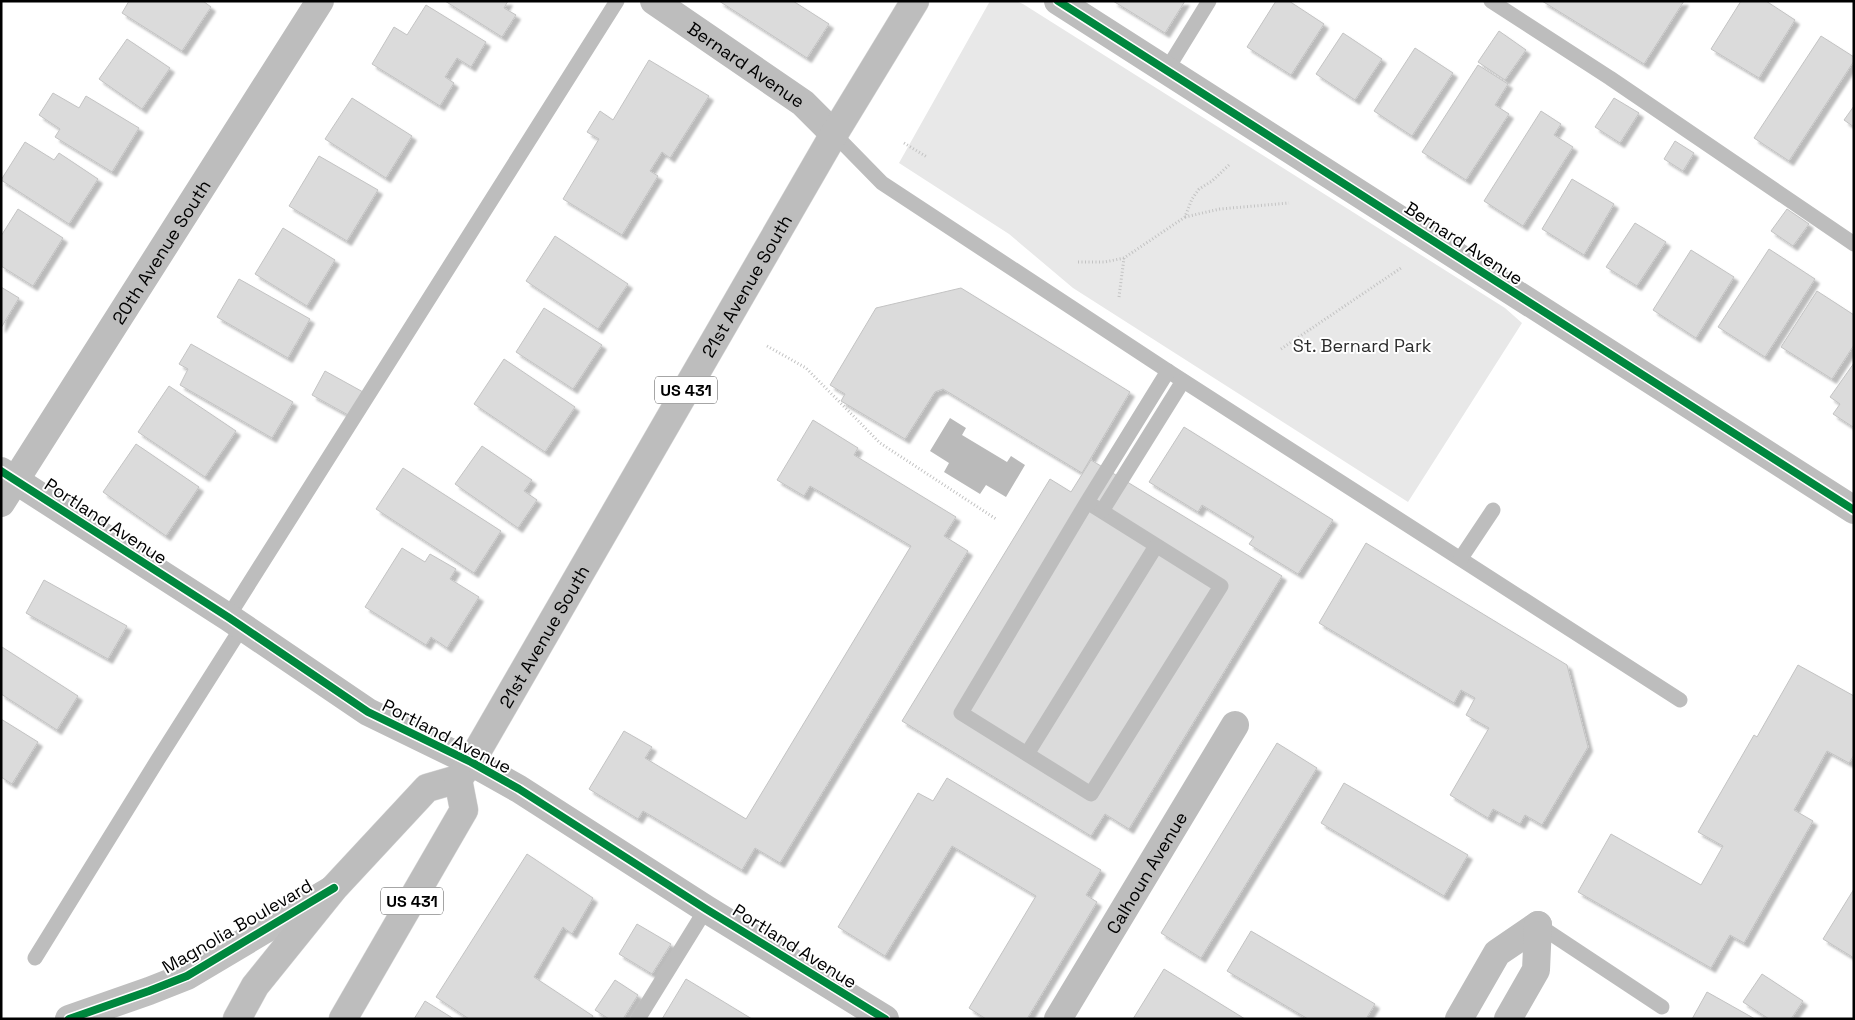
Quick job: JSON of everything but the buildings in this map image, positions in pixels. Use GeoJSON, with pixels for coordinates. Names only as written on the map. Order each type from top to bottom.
{"type":"FeatureCollection","features":[{"type":"Feature","properties":{"kind":"main road","name":"Magnolia Boulevard"},"geometry":{"type":"LineString","coordinates":[[69,1019],[187,976],[334,888]]}},
{"type":"Feature","properties":{"kind":"street","name":"20th Avenue South"},"geometry":{"type":"LineString","coordinates":[[1,503],[9,475],[320,1]]}},
{"type":"Feature","properties":{"kind":"street","name":"Bernard Avenue"},"geometry":{"type":"LineString","coordinates":[[654,1],[803,103],[834,134]]}},
{"type":"Feature","properties":{"kind":"street","name":"21st Avenue South"},"geometry":{"type":"LineString","coordinates":[[465,771],[834,134],[915,1]]}},
{"type":"Feature","properties":{"kind":"street","name":"Bernard Avenue"},"geometry":{"type":"LineString","coordinates":[[1058,1],[1854,510]]}},
{"type":"Feature","properties":{"kind":"street","name":"Portland Avenue"},"geometry":{"type":"LineString","coordinates":[[9,475],[235,622],[368,712],[465,771],[519,789],[706,909],[885,1019]]}},
{"type":"Feature","properties":{"kind":"street","name":"Calhoun Avenue"},"geometry":{"type":"LineString","coordinates":[[1061,1017],[1235,725]]}},
{"type":"Feature","properties":{"kind":"street"},"geometry":{"type":"LineString","coordinates":[[237,1019],[255,986],[334,888],[427,788],[465,771]]}},
{"type":"Feature","properties":{"kind":"street","name":"US 431"},"geometry":{"type":"LineString","coordinates":[[343,1019],[464,810],[465,771]]}},
{"type":"Feature","properties":{"kind":"street"},"geometry":{"type":"LineString","coordinates":[[1459,1019],[1497,953],[1538,925]]}},
{"type":"Feature","properties":{"kind":"street"},"geometry":{"type":"LineString","coordinates":[[1508,1019],[1536,970],[1538,925]]}},
{"type":"Feature","properties":{"kind":"lane"},"geometry":{"type":"LineString","coordinates":[[35,958],[162,752],[235,622],[617,1]]}},
{"type":"Feature","properties":{"kind":"lane"},"geometry":{"type":"LineString","coordinates":[[1166,71],[1209,1]]}},
{"type":"Feature","properties":{"kind":"lane"},"geometry":{"type":"LineString","coordinates":[[1491,1],[1610,78],[1854,244]]}},
{"type":"Feature","properties":{"kind":"lane"},"geometry":{"type":"LineString","coordinates":[[834,134],[882,182],[1183,381],[1680,700]]}},
{"type":"Feature","properties":{"kind":"lane"},"geometry":{"type":"LineString","coordinates":[[1087,502],[1221,586],[1091,794],[961,713],[1087,502],[1168,371]]}},
{"type":"Feature","properties":{"kind":"lane"},"geometry":{"type":"LineString","coordinates":[[1102,511],[1183,381]]}},
{"type":"Feature","properties":{"kind":"lane"},"geometry":{"type":"LineString","coordinates":[[1461,558],[1493,510]]}},
{"type":"Feature","properties":{"kind":"lane"},"geometry":{"type":"LineString","coordinates":[[1027,754],[1156,546]]}},
{"type":"Feature","properties":{"kind":"lane"},"geometry":{"type":"LineString","coordinates":[[638,1019],[706,909]]}},
{"type":"Feature","properties":{"kind":"lane"},"geometry":{"type":"LineString","coordinates":[[1538,925],[1662,1006]]}},
{"type":"Feature","properties":{"kind":"path"},"geometry":{"type":"LineString","coordinates":[[904,143],[927,156]]}},
{"type":"Feature","properties":{"kind":"path"},"geometry":{"type":"LineString","coordinates":[[1185,217],[1192,199],[1199,189],[1212,181],[1229,165]]}},
{"type":"Feature","properties":{"kind":"path"},"geometry":{"type":"LineString","coordinates":[[1078,262],[1106,262],[1124,258],[1185,217],[1220,209],[1289,203]]}},
{"type":"Feature","properties":{"kind":"path"},"geometry":{"type":"LineString","coordinates":[[1119,297],[1124,258]]}},
{"type":"Feature","properties":{"kind":"path"},"geometry":{"type":"LineString","coordinates":[[1281,349],[1401,268]]}},
{"type":"Feature","properties":{"kind":"path"},"geometry":{"type":"LineString","coordinates":[[767,346],[806,368],[880,443],[996,519]]}},
{"type":"Feature","properties":{"kind":"green space","name":"St. Bernard Park"},"geometry":{"type":"Polygon","coordinates":[[[990,1],[1016,1],[1023,4],[1505,308],[1522,323],[1408,502],[1073,288],[1009,234],[899,163],[990,1]]]}},
{"type":"Feature","properties":{"kind":"shaded area"},"geometry":{"type":"Polygon","coordinates":[[[950,418],[966,428],[962,435],[1007,462],[1011,456],[1025,465],[1006,497],[986,485],[980,494],[944,472],[949,463],[930,451],[950,418]]]}},
{"type":"Feature","properties":{"kind":"cycle path"},"geometry":{"type":"LineString","coordinates":[[1058,1],[1854,510]]}},
{"type":"Feature","properties":{"kind":"cycle path"},"geometry":{"type":"LineString","coordinates":[[1,471],[228,617],[368,712],[471,762],[519,789],[706,909],[885,1019]]}},
{"type":"Feature","properties":{"kind":"cycle path"},"geometry":{"type":"LineString","coordinates":[[69,1019],[187,976],[334,888]]}}]}
